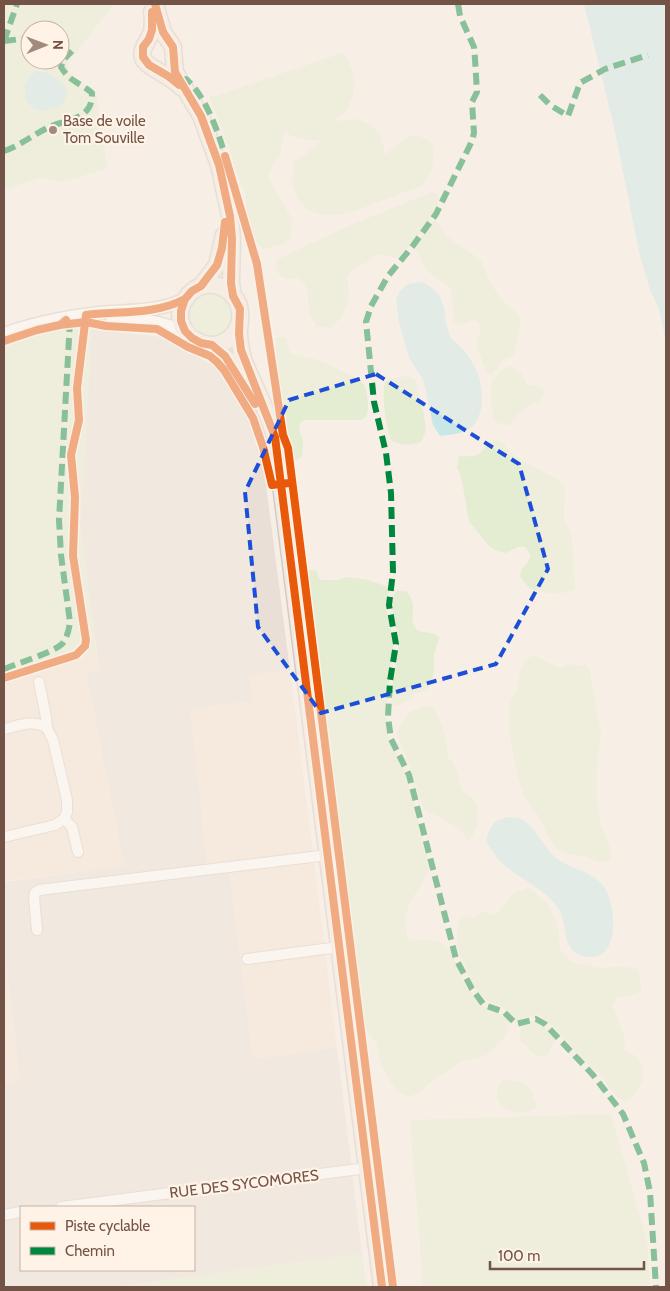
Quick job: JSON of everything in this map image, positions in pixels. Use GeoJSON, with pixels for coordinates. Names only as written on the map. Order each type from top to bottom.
{"type":"FeatureCollection","features":[{"type":"Feature","properties":{"kind":"main road"},"geometry":{"type":"LineString","coordinates":[[153,4],[153,26],[149,39],[144,45],[142,55],[145,62],[172,79],[190,96]]}},
{"type":"Feature","properties":{"kind":"main road"},"geometry":{"type":"LineString","coordinates":[[153,4],[161,28],[173,47],[175,72],[201,116],[214,148],[226,193],[231,223],[231,283],[240,309],[241,350],[273,430],[382,1287]]}},
{"type":"Feature","properties":{"kind":"main road"},"geometry":{"type":"LineString","coordinates":[[149,39],[158,36],[167,39]]}},
{"type":"Feature","properties":{"kind":"main road"},"geometry":{"type":"LineString","coordinates":[[153,68],[165,66],[173,58]]}},
{"type":"Feature","properties":{"kind":"main road"},"geometry":{"type":"LineString","coordinates":[[226,193],[221,254],[215,270],[201,286],[192,291],[185,299],[181,316],[186,333],[196,341],[212,345],[230,338],[239,325]]}},
{"type":"Feature","properties":{"kind":"main road"},"geometry":{"type":"LineString","coordinates":[[201,286],[219,286],[234,296]]}},
{"type":"Feature","properties":{"kind":"main road"},"geometry":{"type":"LineString","coordinates":[[212,345],[228,360],[255,403],[272,440],[278,464]]}},
{"type":"Feature","properties":{"kind":"street"},"geometry":{"type":"LineString","coordinates":[[4,334],[39,323],[70,317],[152,309],[185,299]]}},
{"type":"Feature","properties":{"kind":"street"},"geometry":{"type":"LineString","coordinates":[[70,317],[155,321],[186,333]]}},
{"type":"Feature","properties":{"kind":"street"},"geometry":{"type":"LineString","coordinates":[[4,837],[55,825],[64,819],[67,812],[67,800],[53,740],[47,728],[39,682]]}},
{"type":"Feature","properties":{"kind":"street"},"geometry":{"type":"LineString","coordinates":[[4,729],[30,723],[47,728]]}},
{"type":"Feature","properties":{"kind":"street"},"geometry":{"type":"LineString","coordinates":[[64,819],[72,827],[78,852]]}},
{"type":"Feature","properties":{"kind":"street"},"geometry":{"type":"LineString","coordinates":[[37,930],[34,898],[35,893],[42,889],[328,855]]}},
{"type":"Feature","properties":{"kind":"street"},"geometry":{"type":"LineString","coordinates":[[247,959],[339,947]]}},
{"type":"Feature","properties":{"kind":"street","name":"RUE DES SYCOMORES"},"geometry":{"type":"LineString","coordinates":[[69,1206],[367,1168]]}},
{"type":"Feature","properties":{"kind":"street"},"geometry":{"type":"LineString","coordinates":[[4,1215],[20,1212]]}},
{"type":"Feature","properties":{"kind":"highlighted area"},"geometry":{"type":"Polygon","coordinates":[[[376,374],[519,464],[548,569],[496,664],[321,713],[258,627],[245,492],[289,400],[376,374]]]}},
{"type":"Feature","properties":{"kind":"shaded area"},"geometry":{"type":"Polygon","coordinates":[[[92,329],[163,337],[221,370],[254,426],[259,439],[290,670],[249,675],[252,701],[190,709],[208,874],[229,871],[253,1059],[337,1048],[362,1254],[113,1287],[4,1287],[4,1084],[20,1081],[4,942],[4,882],[125,866],[87,675],[99,669],[80,526],[92,329]]]}},
{"type":"Feature","properties":{"kind":"shaded area"},"geometry":{"type":"Polygon","coordinates":[[[96,651],[99,670],[87,675],[126,866],[4,881],[4,683],[96,651]]]}},
{"type":"Feature","properties":{"kind":"shaded area"},"geometry":{"type":"Polygon","coordinates":[[[290,670],[337,1048],[253,1059],[229,872],[208,874],[190,709],[252,701],[248,675],[290,670]]]}},
{"type":"Feature","properties":{"kind":"shaded area"},"geometry":{"type":"Polygon","coordinates":[[[4,942],[20,1082],[4,1084],[4,942]]]}},
{"type":"Feature","properties":{"kind":"green space","name":"Base de voile Tom Souville"},"geometry":{"type":"Polygon","coordinates":[[[4,4],[114,4],[70,61],[70,20],[20,20],[20,70],[69,70],[71,75],[96,92],[107,168],[63,182],[39,178],[4,190],[4,4]]]}},
{"type":"Feature","properties":{"kind":"green space"},"geometry":{"type":"Polygon","coordinates":[[[342,53],[350,65],[354,87],[351,102],[336,120],[356,119],[369,124],[381,134],[385,155],[409,137],[421,137],[427,140],[434,147],[432,170],[423,185],[355,211],[337,215],[322,215],[308,210],[297,198],[292,185],[294,161],[321,140],[311,141],[284,132],[281,155],[273,164],[268,177],[292,219],[291,237],[284,244],[263,249],[255,241],[247,219],[245,193],[209,96],[215,96],[342,53]]]}},
{"type":"Feature","properties":{"kind":"green space"},"geometry":{"type":"Polygon","coordinates":[[[432,192],[438,194],[435,210],[424,228],[409,246],[397,258],[375,254],[370,261],[354,268],[347,277],[349,291],[347,305],[341,318],[331,328],[316,326],[309,312],[305,285],[298,278],[288,279],[281,276],[277,270],[276,260],[348,226],[432,192]]]}},
{"type":"Feature","properties":{"kind":"green space"},"geometry":{"type":"Polygon","coordinates":[[[436,220],[450,239],[481,260],[488,279],[495,290],[520,318],[514,355],[502,360],[492,375],[487,374],[477,346],[480,330],[479,324],[476,321],[470,321],[463,325],[454,322],[452,295],[449,286],[428,271],[416,247],[427,228],[436,220]]]}},
{"type":"Feature","properties":{"kind":"green space"},"geometry":{"type":"Polygon","coordinates":[[[214,292],[226,298],[231,305],[231,323],[226,330],[219,335],[206,336],[198,333],[191,326],[188,310],[191,302],[198,295],[214,292]]]}},
{"type":"Feature","properties":{"kind":"green space"},"geometry":{"type":"Polygon","coordinates":[[[31,318],[62,326],[92,329],[80,526],[96,651],[4,683],[4,328],[31,318]]]}},
{"type":"Feature","properties":{"kind":"green space"},"geometry":{"type":"Polygon","coordinates":[[[284,337],[287,339],[291,353],[318,360],[360,379],[365,387],[368,401],[367,415],[362,420],[304,420],[300,423],[299,430],[303,440],[302,457],[295,460],[293,459],[285,427],[277,370],[276,338],[284,337]]]}},
{"type":"Feature","properties":{"kind":"green space"},"geometry":{"type":"Polygon","coordinates":[[[512,366],[521,372],[527,384],[543,388],[544,392],[540,401],[523,409],[509,425],[505,425],[495,422],[491,405],[491,382],[505,368],[512,366]]]}},
{"type":"Feature","properties":{"kind":"green space"},"geometry":{"type":"Polygon","coordinates":[[[405,376],[416,381],[426,431],[421,442],[410,445],[391,440],[384,401],[384,385],[386,381],[405,376]]]}},
{"type":"Feature","properties":{"kind":"green space"},"geometry":{"type":"Polygon","coordinates":[[[497,440],[504,443],[513,454],[565,486],[564,518],[572,535],[574,589],[563,593],[552,593],[540,592],[529,588],[520,576],[521,570],[531,556],[525,547],[518,547],[506,553],[497,551],[488,545],[469,521],[461,476],[457,468],[459,456],[478,455],[489,444],[497,440]]]}},
{"type":"Feature","properties":{"kind":"green space"},"geometry":{"type":"Polygon","coordinates":[[[309,570],[317,571],[321,580],[339,580],[346,577],[368,580],[389,587],[386,609],[394,642],[389,677],[386,726],[389,739],[406,774],[430,866],[408,908],[406,927],[408,938],[413,940],[430,940],[444,945],[453,956],[469,991],[479,1003],[509,1021],[503,1038],[490,1052],[459,1063],[418,1093],[409,1096],[400,1093],[392,1084],[380,1062],[376,1042],[363,1027],[308,588],[309,570]]]}},
{"type":"Feature","properties":{"kind":"green space"},"geometry":{"type":"Polygon","coordinates":[[[397,591],[406,591],[413,602],[412,618],[417,630],[436,635],[439,638],[434,655],[434,673],[428,689],[415,694],[405,703],[394,706],[392,705],[392,696],[399,643],[392,605],[394,594],[397,591]]]}},
{"type":"Feature","properties":{"kind":"green space"},"geometry":{"type":"Polygon","coordinates":[[[535,656],[560,668],[568,664],[586,665],[590,671],[601,734],[597,765],[597,806],[601,825],[611,850],[611,860],[599,862],[560,851],[550,839],[538,815],[529,805],[519,782],[510,732],[510,704],[513,695],[518,689],[519,675],[522,667],[530,657],[535,656]]]}},
{"type":"Feature","properties":{"kind":"green space"},"geometry":{"type":"Polygon","coordinates":[[[425,705],[432,707],[436,712],[442,724],[448,758],[456,768],[462,791],[469,795],[477,806],[478,819],[470,840],[467,840],[460,829],[424,809],[411,775],[411,768],[397,735],[397,731],[408,713],[425,705]]]}},
{"type":"Feature","properties":{"kind":"green space"},"geometry":{"type":"Polygon","coordinates":[[[527,888],[534,891],[544,900],[553,914],[557,924],[560,948],[568,959],[575,963],[587,964],[593,967],[625,967],[638,971],[641,992],[617,997],[613,1006],[624,1036],[625,1049],[636,1056],[643,1070],[643,1079],[640,1087],[630,1099],[623,1101],[616,1096],[603,1077],[592,1068],[560,1033],[538,1014],[517,1020],[502,1006],[484,998],[473,984],[457,947],[458,921],[465,916],[475,918],[484,911],[492,915],[498,913],[512,894],[527,888]]]}},
{"type":"Feature","properties":{"kind":"green space"},"geometry":{"type":"Polygon","coordinates":[[[534,1022],[541,1024],[556,1037],[547,1056],[536,1056],[521,1041],[521,1026],[534,1022]]]}},
{"type":"Feature","properties":{"kind":"green space"},"geometry":{"type":"Polygon","coordinates":[[[504,1080],[524,1082],[531,1090],[537,1106],[530,1111],[521,1112],[506,1108],[500,1103],[497,1096],[498,1088],[504,1080]]]}},
{"type":"Feature","properties":{"kind":"green space"},"geometry":{"type":"Polygon","coordinates":[[[611,1114],[647,1242],[650,1287],[423,1287],[410,1120],[611,1114]]]}},
{"type":"Feature","properties":{"kind":"green space"},"geometry":{"type":"Polygon","coordinates":[[[362,1254],[367,1287],[113,1287],[362,1254]]]}},
{"type":"Feature","properties":{"kind":"water"},"geometry":{"type":"Polygon","coordinates":[[[584,4],[666,4],[666,342],[659,309],[649,287],[640,256],[614,127],[584,4]]]}},
{"type":"Feature","properties":{"kind":"water"},"geometry":{"type":"Polygon","coordinates":[[[38,71],[55,77],[67,90],[65,101],[57,107],[43,111],[33,108],[25,99],[25,85],[30,75],[38,71]]]}},
{"type":"Feature","properties":{"kind":"water"},"geometry":{"type":"Polygon","coordinates":[[[422,282],[437,292],[441,298],[450,336],[467,354],[480,381],[482,394],[479,415],[472,426],[467,430],[440,436],[433,425],[423,379],[409,358],[399,323],[396,300],[400,291],[408,284],[422,282]]]}},
{"type":"Feature","properties":{"kind":"water"},"geometry":{"type":"Polygon","coordinates":[[[510,817],[525,821],[554,856],[560,861],[594,877],[604,887],[611,904],[613,926],[612,937],[603,954],[594,957],[585,956],[578,954],[572,949],[558,908],[540,890],[505,866],[486,842],[493,824],[510,817]]]}},
{"type":"Feature","properties":{"kind":"marked path"},"geometry":{"type":"LineString","coordinates":[[4,41],[17,4]]}},
{"type":"Feature","properties":{"kind":"marked path"},"geometry":{"type":"LineString","coordinates":[[458,4],[460,16],[474,47],[477,92],[472,102],[474,133],[472,141],[436,214],[388,276],[371,306],[366,322],[374,402],[386,453],[391,493],[393,572],[389,605],[396,644],[390,681],[388,717],[391,739],[409,775],[456,959],[472,989],[484,1005],[504,1012],[516,1024],[536,1019],[545,1024],[593,1075],[623,1114],[644,1163],[650,1192],[656,1287]]}},
{"type":"Feature","properties":{"kind":"marked path"},"geometry":{"type":"LineString","coordinates":[[4,41],[20,39]]}},
{"type":"Feature","properties":{"kind":"marked path"},"geometry":{"type":"LineString","coordinates":[[4,151],[47,128],[76,118],[88,109],[92,93],[71,79],[61,67],[63,60],[72,51]]}},
{"type":"Feature","properties":{"kind":"marked path"},"geometry":{"type":"LineString","coordinates":[[540,95],[550,105],[568,116],[580,83],[605,69],[648,55]]}},
{"type":"Feature","properties":{"kind":"marked path"},"geometry":{"type":"LineString","coordinates":[[182,82],[186,79],[206,105],[216,127],[226,159]]}},
{"type":"Feature","properties":{"kind":"marked path"},"geometry":{"type":"LineString","coordinates":[[4,669],[43,654],[62,644],[69,628],[70,622],[61,555],[59,520],[70,320]]}},
{"type":"Feature","properties":{"kind":"cycle path"},"geometry":{"type":"LineString","coordinates":[[155,4],[163,32],[173,47],[175,72],[201,116],[219,165],[230,216],[232,239],[231,283],[233,296],[240,309],[239,334],[241,350],[275,437],[382,1287]]}},
{"type":"Feature","properties":{"kind":"cycle path"},"geometry":{"type":"LineString","coordinates":[[152,12],[152,30],[149,39],[143,47],[143,57],[149,65],[179,85]]}},
{"type":"Feature","properties":{"kind":"cycle path"},"geometry":{"type":"LineString","coordinates":[[225,156],[257,264],[283,435],[288,448],[393,1287]]}},
{"type":"Feature","properties":{"kind":"cycle path"},"geometry":{"type":"LineString","coordinates":[[225,222],[222,248],[217,265],[201,286],[192,291],[185,299],[181,311],[181,321],[185,331],[192,338],[201,343],[212,345],[225,356],[255,404]]}},
{"type":"Feature","properties":{"kind":"cycle path"},"geometry":{"type":"LineString","coordinates":[[4,678],[76,655],[85,646],[86,640],[73,556],[75,497],[71,455],[79,420],[77,388],[86,315],[149,310],[161,308],[185,299]]}},
{"type":"Feature","properties":{"kind":"cycle path"},"geometry":{"type":"LineString","coordinates":[[4,341],[37,330],[60,325],[66,320]]}},
{"type":"Feature","properties":{"kind":"cycle path"},"geometry":{"type":"LineString","coordinates":[[60,325],[86,322],[106,326],[157,329],[188,347],[210,356],[224,370],[253,418],[263,447],[272,485],[289,483]]}},
{"type":"Feature","properties":{"kind":"place","name":"Base de voile Tom Souville"},"geometry":{"type":"Point","coordinates":[53,130]}}]}
